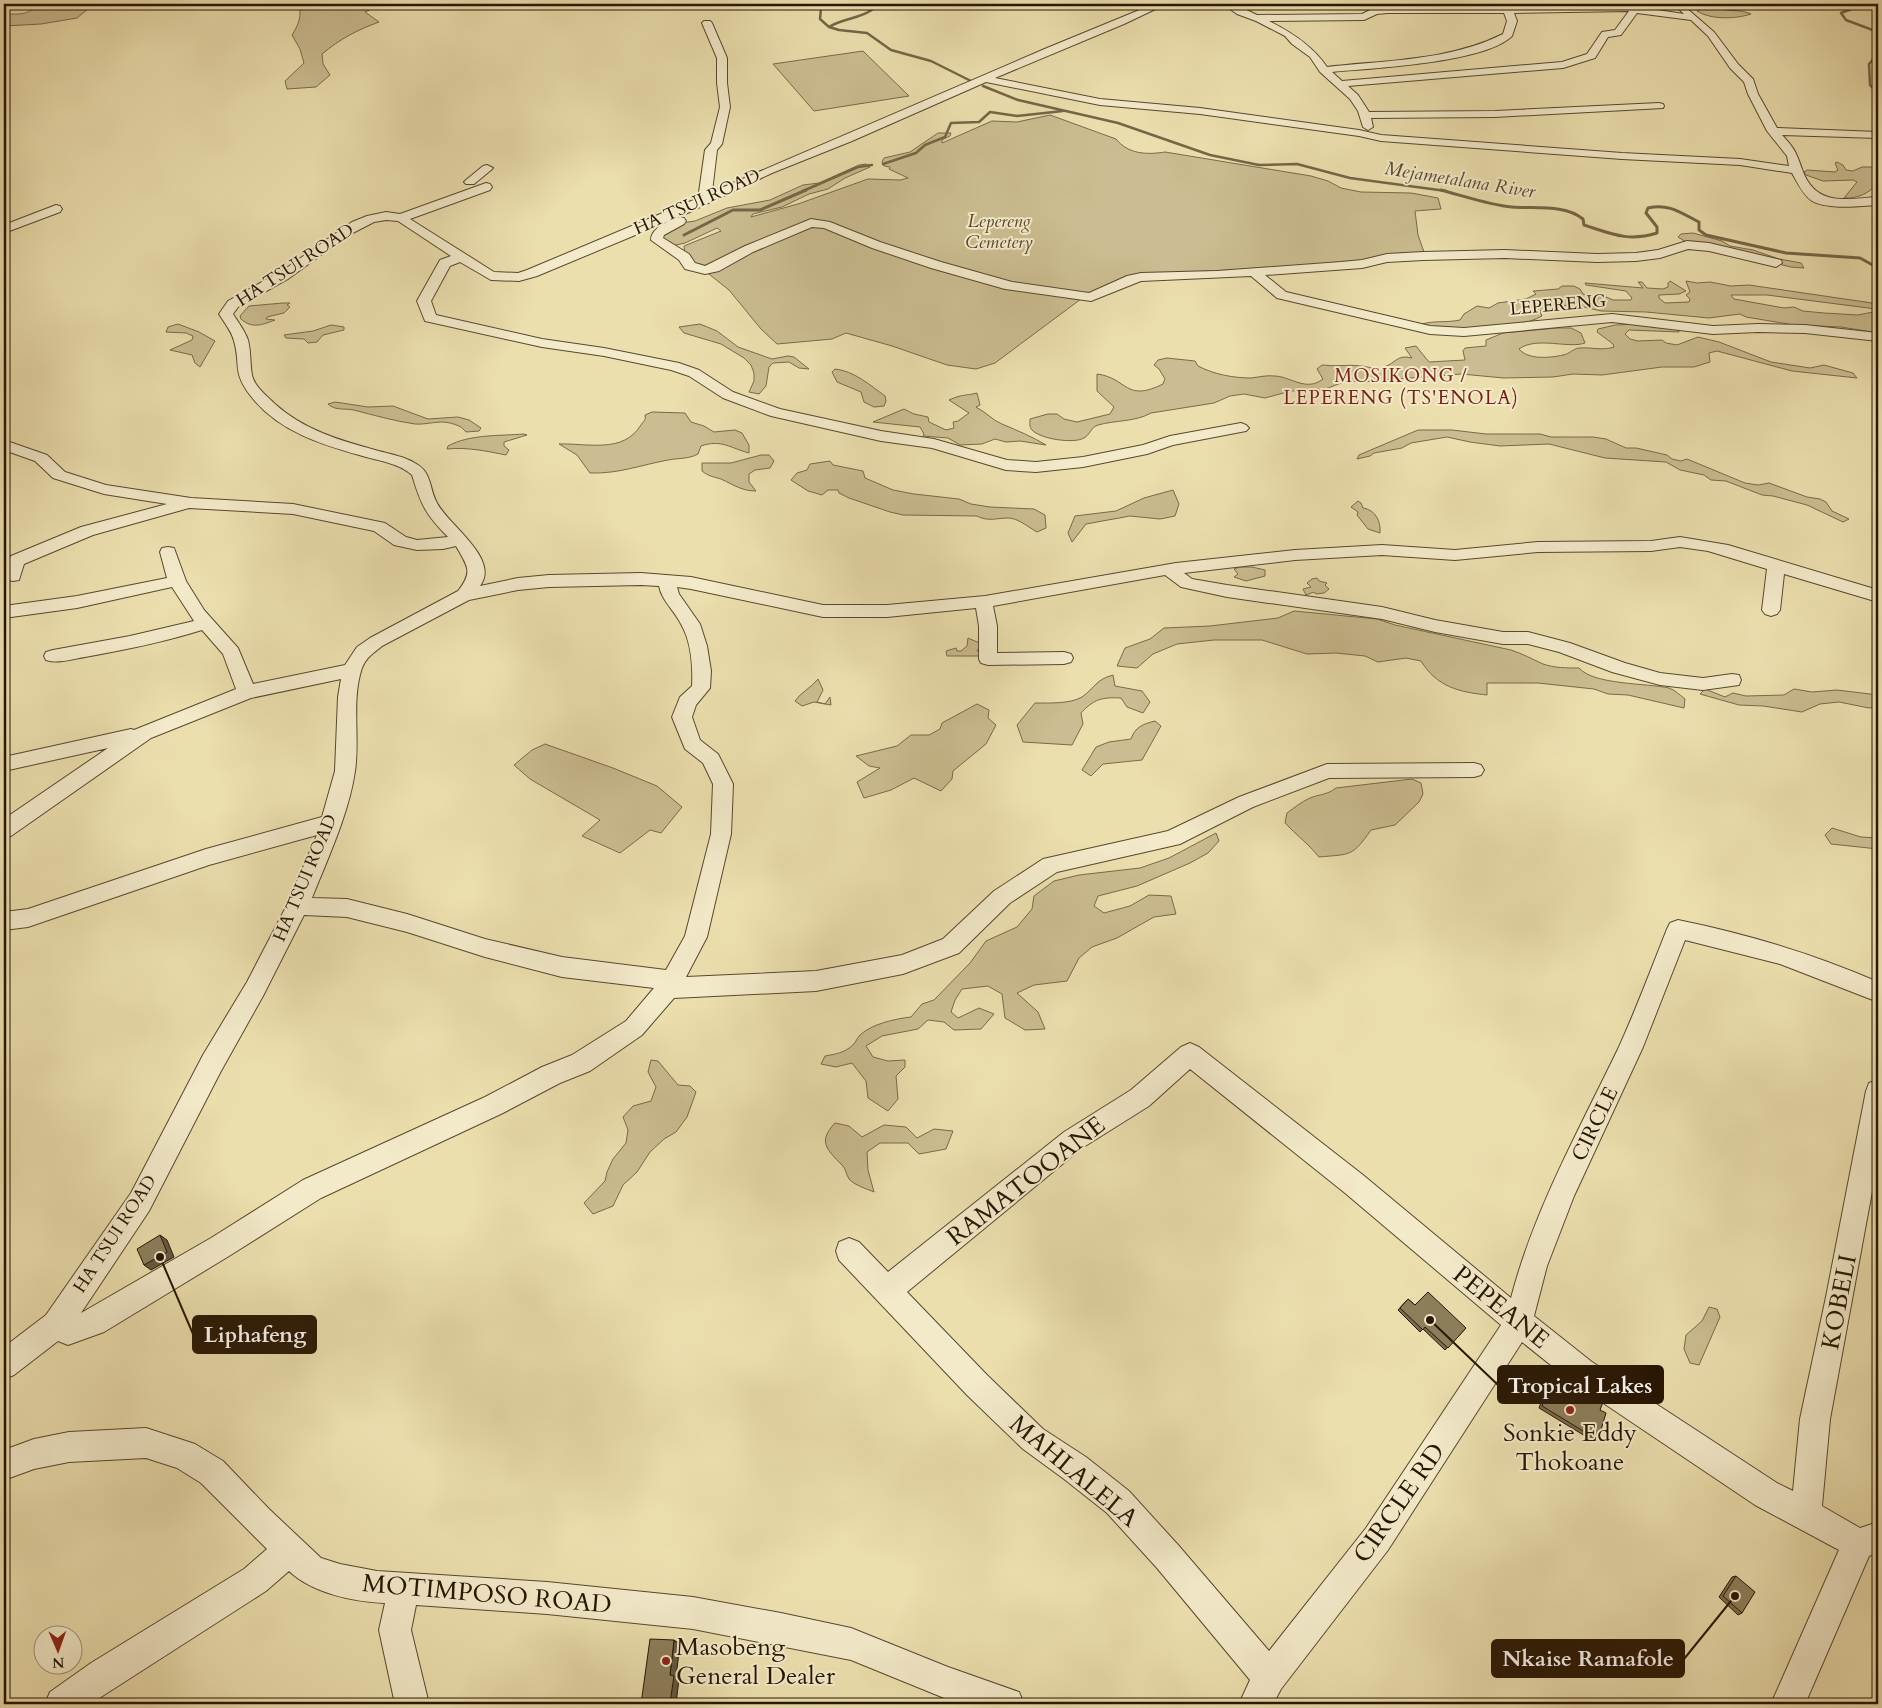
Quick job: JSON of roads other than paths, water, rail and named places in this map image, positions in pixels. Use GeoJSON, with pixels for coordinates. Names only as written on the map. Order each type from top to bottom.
{"type":"FeatureCollection","features":[{"type":"Feature","properties":{"kind":"street","name":"HA TSUI ROAD"},"geometry":{"type":"LineString","coordinates":[[476,568],[460,539],[439,518],[431,506],[419,474],[414,469],[402,462],[329,442],[306,433],[272,409],[256,393],[245,377],[241,340],[226,314],[233,304],[292,271],[358,224],[380,216],[391,215],[401,218],[491,276],[519,277],[677,213],[768,171],[1161,4]]}},
{"type":"Feature","properties":{"kind":"street"},"geometry":{"type":"LineString","coordinates":[[1228,4],[1240,12],[1288,34],[1314,55],[1324,70],[1354,97],[1363,111],[1373,136]]}},
{"type":"Feature","properties":{"kind":"street"},"geometry":{"type":"LineString","coordinates":[[1366,4],[1375,11]]}},
{"type":"Feature","properties":{"kind":"street"},"geometry":{"type":"LineString","coordinates":[[1676,4],[1682,6],[1711,34],[1734,66],[1749,81],[1753,94],[1773,131],[1787,146],[1796,170],[1808,190],[1817,199],[1837,203],[1878,201]]}},
{"type":"Feature","properties":{"kind":"street"},"geometry":{"type":"LineString","coordinates":[[1256,18],[1364,16],[1375,11],[1428,9],[1512,7],[1524,10],[1624,8],[1637,6],[1694,18]]}},
{"type":"Feature","properties":{"kind":"street"},"geometry":{"type":"LineString","coordinates":[[1339,84],[1387,81],[1412,77],[1527,70],[1570,64],[1591,56],[1605,34],[1618,32],[1637,6]]}},
{"type":"Feature","properties":{"kind":"street"},"geometry":{"type":"LineString","coordinates":[[1324,70],[1465,52],[1492,43],[1506,36],[1512,21],[1512,7]]}},
{"type":"Feature","properties":{"kind":"street"},"geometry":{"type":"LineString","coordinates":[[1428,9],[1435,17],[1461,21]]}},
{"type":"Feature","properties":{"kind":"street"},"geometry":{"type":"LineString","coordinates":[[707,23],[722,58],[722,83],[726,107],[716,144],[711,150],[705,192],[711,197]]}},
{"type":"Feature","properties":{"kind":"street"},"geometry":{"type":"LineString","coordinates":[[985,79],[1100,102],[1200,111],[1407,141],[1740,162],[1796,170]]}},
{"type":"Feature","properties":{"kind":"street"},"geometry":{"type":"LineString","coordinates":[[1363,115],[1494,114],[1659,106]]}},
{"type":"Feature","properties":{"kind":"street"},"geometry":{"type":"LineString","coordinates":[[1773,131],[1878,135]]}},
{"type":"Feature","properties":{"kind":"street"},"geometry":{"type":"LineString","coordinates":[[401,218],[486,187],[470,182],[487,168]]}},
{"type":"Feature","properties":{"kind":"street"},"geometry":{"type":"LineString","coordinates":[[4,229],[56,209]]}},
{"type":"Feature","properties":{"kind":"street"},"geometry":{"type":"LineString","coordinates":[[677,213],[683,219],[660,232],[657,240],[684,257],[690,266],[698,270],[714,268],[749,249],[811,223],[826,225],[876,245],[998,283],[1065,295],[1091,297],[1141,277],[1253,272],[1362,264],[1387,258],[1505,254],[1636,258],[1660,254],[1687,245],[1709,247],[1776,264]]}},
{"type":"Feature","properties":{"kind":"street"},"geometry":{"type":"LineString","coordinates":[[460,257],[444,263],[424,300],[430,318],[503,333],[542,344],[604,352],[674,366],[694,373],[728,395],[776,413],[881,436],[945,447],[992,462],[1023,467],[1083,462],[1147,450],[1180,440],[1241,428]]}},
{"type":"Feature","properties":{"kind":"street","name":"LEPERENG"},"geometry":{"type":"LineString","coordinates":[[1253,272],[1282,295],[1430,330],[1464,332],[1612,318],[1713,330],[1758,328],[1805,329],[1878,337]]}},
{"type":"Feature","properties":{"kind":"street"},"geometry":{"type":"LineString","coordinates":[[4,445],[42,458],[59,475],[104,489],[192,503],[293,509],[379,527],[400,541],[417,545],[443,544],[460,539]]}},
{"type":"Feature","properties":{"kind":"street"},"geometry":{"type":"LineString","coordinates":[[13,576],[12,569],[17,560],[87,530],[192,503]]}},
{"type":"Feature","properties":{"kind":"street"},"geometry":{"type":"LineString","coordinates":[[1402,552],[1404,542],[1414,537]]}},
{"type":"Feature","properties":{"kind":"street","name":"HA TSUI ROAD"},"geometry":{"type":"LineString","coordinates":[[4,1365],[56,1325],[140,1202],[298,906],[330,823],[345,771],[348,697],[352,670],[356,661],[363,651],[376,642],[464,595],[518,584],[610,579],[667,580],[838,612],[887,611],[983,601],[1168,570],[1295,554],[1382,550],[1455,555],[1538,547],[1651,546],[1666,542],[1685,542],[1711,546],[1878,596]]}},
{"type":"Feature","properties":{"kind":"street"},"geometry":{"type":"LineString","coordinates":[[168,552],[177,582],[206,623],[231,652],[247,692]]}},
{"type":"Feature","properties":{"kind":"street"},"geometry":{"type":"LineString","coordinates":[[1771,610],[1776,566]]}},
{"type":"Feature","properties":{"kind":"street"},"geometry":{"type":"LineString","coordinates":[[464,595],[476,580],[476,568],[507,578],[518,584]]}},
{"type":"Feature","properties":{"kind":"street"},"geometry":{"type":"LineString","coordinates":[[1168,570],[1187,583],[1227,591],[1382,613],[1435,626],[1503,638],[1528,638],[1564,647],[1619,668],[1660,679],[1703,684],[1732,680]]}},
{"type":"Feature","properties":{"kind":"street"},"geometry":{"type":"LineString","coordinates":[[56,1325],[68,1331],[94,1322],[220,1247],[312,1189],[494,1105],[551,1075],[581,1063],[634,1028],[669,984],[696,937],[721,834],[723,784],[711,759],[692,744],[682,717],[687,702],[701,688],[702,671],[698,646],[691,624],[670,595],[667,580]]}},
{"type":"Feature","properties":{"kind":"street"},"geometry":{"type":"LineString","coordinates":[[4,612],[77,602],[177,582]]}},
{"type":"Feature","properties":{"kind":"street"},"geometry":{"type":"LineString","coordinates":[[983,601],[988,626],[988,660],[1064,658]]}},
{"type":"Feature","properties":{"kind":"street"},"geometry":{"type":"LineString","coordinates":[[54,656],[113,647],[180,632],[206,623]]}},
{"type":"Feature","properties":{"kind":"street"},"geometry":{"type":"LineString","coordinates":[[4,764],[84,748],[144,733],[247,692],[352,670]]}},
{"type":"Feature","properties":{"kind":"street"},"geometry":{"type":"LineString","coordinates":[[4,830],[144,733]]}},
{"type":"Feature","properties":{"kind":"street"},"geometry":{"type":"LineString","coordinates":[[298,906],[347,908],[407,923],[485,948],[562,967],[669,984],[816,981],[903,964],[951,946],[1002,897],[1051,865],[1173,838],[1246,802],[1327,771],[1474,770]]}},
{"type":"Feature","properties":{"kind":"street"},"geometry":{"type":"LineString","coordinates":[[4,921],[28,918],[206,857],[330,823]]}},
{"type":"Feature","properties":{"kind":"street","name":"CIRCLE"},"geometry":{"type":"LineString","coordinates":[[1518,1322],[1533,1266],[1562,1193],[1631,1047],[1678,928],[1782,955],[1831,971],[1878,992]]}},
{"type":"Feature","properties":{"kind":"street","name":"PEPEANE"},"geometry":{"type":"LineString","coordinates":[[1190,1054],[1354,1184],[1518,1322],[1582,1372],[1626,1403],[1766,1494],[1868,1541]]}},
{"type":"Feature","properties":{"kind":"street","name":"RAMATOOANE"},"geometry":{"type":"LineString","coordinates":[[886,1291],[1072,1140],[1140,1098],[1190,1054]]}},
{"type":"Feature","properties":{"kind":"street","name":"KOBELI"},"geometry":{"type":"LineString","coordinates":[[1806,1514],[1815,1419],[1840,1297],[1878,1091]]}},
{"type":"Feature","properties":{"kind":"street","name":"MAHLALELA"},"geometry":{"type":"LineString","coordinates":[[849,1251],[886,1291],[1033,1439],[1075,1468],[1118,1502],[1168,1557],[1270,1677]]}},
{"type":"Feature","properties":{"kind":"street","name":"CIRCLE RD"},"geometry":{"type":"LineString","coordinates":[[1270,1677],[1377,1539],[1473,1395],[1518,1322]]}},
{"type":"Feature","properties":{"kind":"street","name":"MOTIMPOSO ROAD"},"geometry":{"type":"LineString","coordinates":[[4,1465],[34,1454],[69,1447],[146,1443],[184,1456],[212,1472],[311,1570],[340,1580],[377,1587],[547,1598],[677,1611],[781,1629],[851,1644],[948,1684],[1007,1704]]}},
{"type":"Feature","properties":{"kind":"street"},"geometry":{"type":"LineString","coordinates":[[1788,1704],[1868,1541]]}},
{"type":"Feature","properties":{"kind":"street"},"geometry":{"type":"LineString","coordinates":[[62,1704],[103,1675],[255,1580],[290,1550]]}},
{"type":"Feature","properties":{"kind":"street"},"geometry":{"type":"LineString","coordinates":[[404,1588],[395,1630],[412,1704]]}},
{"type":"Feature","properties":{"kind":"street"},"geometry":{"type":"LineString","coordinates":[[1256,1704],[1270,1677]]}},
{"type":"Feature","properties":{"kind":"waterway","name":"Mejametalana River"},"geometry":{"type":"LineString","coordinates":[[829,27],[820,19],[821,8],[841,4]]}},
{"type":"Feature","properties":{"kind":"waterway"},"geometry":{"type":"LineString","coordinates":[[1865,4],[1841,13],[1846,20],[1878,32]]}},
{"type":"Feature","properties":{"kind":"waterway"},"geometry":{"type":"LineString","coordinates":[[829,27],[863,15],[873,9]]}},
{"type":"Feature","properties":{"kind":"waterway","name":"Mejametalana River"},"geometry":{"type":"LineString","coordinates":[[829,27],[867,33],[891,50],[931,61],[971,81]]}},
{"type":"Feature","properties":{"kind":"waterway"},"geometry":{"type":"LineString","coordinates":[[1878,54],[1869,64],[1870,85],[1878,94]]}},
{"type":"Feature","properties":{"kind":"waterway","name":"Mejametalana River"},"geometry":{"type":"LineString","coordinates":[[983,86],[1018,100],[1118,123],[1210,155],[1259,165],[1297,164],[1350,178],[1443,191]]}},
{"type":"Feature","properties":{"kind":"waterway"},"geometry":{"type":"LineString","coordinates":[[883,164],[916,153],[925,145],[945,137],[951,123],[979,122],[990,112],[1017,116],[1063,111]]}},
{"type":"Feature","properties":{"kind":"waterway"},"geometry":{"type":"LineString","coordinates":[[803,191],[858,167],[872,165]]}},
{"type":"Feature","properties":{"kind":"waterway"},"geometry":{"type":"LineString","coordinates":[[684,235],[733,210],[760,210],[806,190]]}},
{"type":"Feature","properties":{"kind":"waterway","name":"Mejametalana River"},"geometry":{"type":"LineString","coordinates":[[1443,191],[1503,206],[1549,208],[1568,211],[1583,219],[1584,225],[1629,237],[1647,236],[1657,233],[1657,227],[1646,213],[1648,208],[1669,208],[1699,222],[1699,230],[1706,235],[1786,253],[1860,258],[1878,268]]}},
{"type":"Feature","properties":{"kind":"place","name":"Liphafeng"},"geometry":{"type":"Point","coordinates":[160,1257]}},
{"type":"Feature","properties":{"kind":"place","name":"Tropical Lakes"},"geometry":{"type":"Point","coordinates":[1430,1320]}},
{"type":"Feature","properties":{"kind":"place","name":"Sonkie Eddy Thokoane"},"geometry":{"type":"Point","coordinates":[1570,1410]}},
{"type":"Feature","properties":{"kind":"place","name":"Nkaise Ramafole"},"geometry":{"type":"Point","coordinates":[1735,1596]}},
{"type":"Feature","properties":{"kind":"place","name":"Masobeng General Dealer"},"geometry":{"type":"Point","coordinates":[666,1661]}},
{"type":"Feature","properties":{"kind":"district","name":"MOSIKONG / LEPERENG (TS'ENOLA)"},"geometry":{"type":"Point","coordinates":[1401,387]}},
{"type":"Feature","properties":{"kind":"park label","name":"Lepereng Cemetery"},"geometry":{"type":"Point","coordinates":[999,231]}}]}
